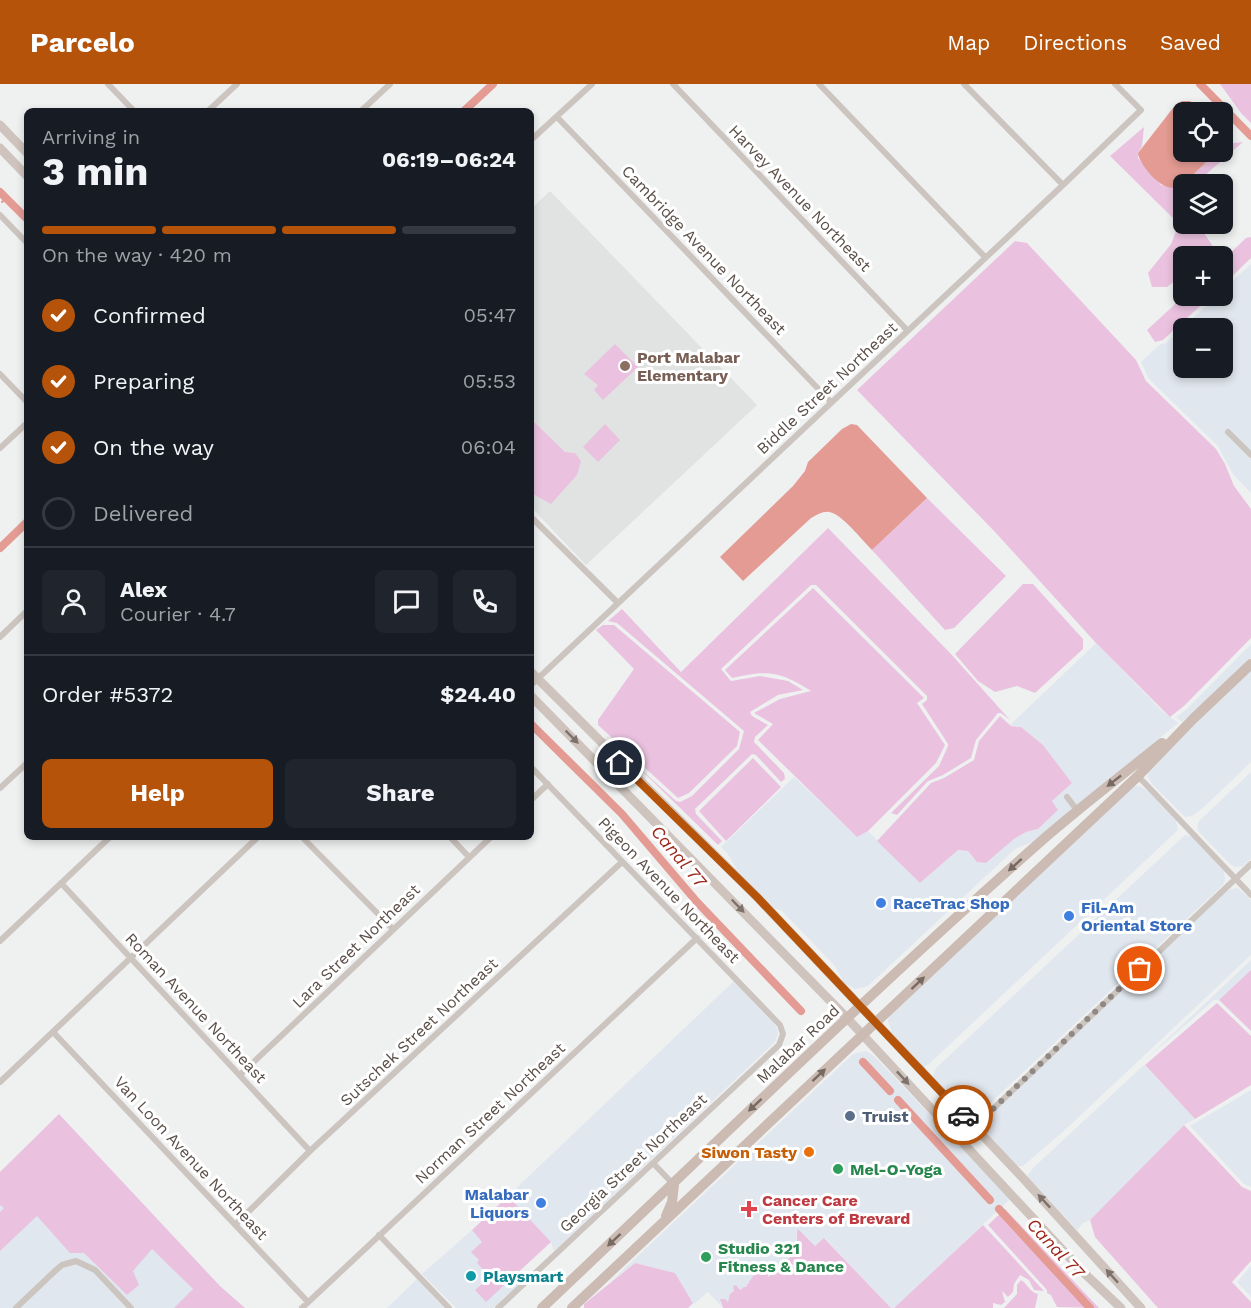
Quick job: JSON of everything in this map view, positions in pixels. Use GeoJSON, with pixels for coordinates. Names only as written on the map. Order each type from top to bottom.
{"type":"FeatureCollection","features":[{"type":"Feature","properties":{"kind":"main road"},"geometry":{"type":"LineString","coordinates":[[0,125],[24,150]]}},
{"type":"Feature","properties":{"kind":"main road"},"geometry":{"type":"LineString","coordinates":[[0,148],[24,173]]}},
{"type":"Feature","properties":{"kind":"main road","name":"Malabar Road"},"geometry":{"type":"LineString","coordinates":[[572,1308],[863,1035],[1041,866],[1135,772],[1251,664]]}},
{"type":"Feature","properties":{"kind":"main road"},"geometry":{"type":"LineString","coordinates":[[534,679],[757,897],[1141,1308]]}},
{"type":"Feature","properties":{"kind":"main road"},"geometry":{"type":"LineString","coordinates":[[534,699],[847,1018],[1083,1272],[1121,1308]]}},
{"type":"Feature","properties":{"kind":"main road","name":"Malabar Road"},"geometry":{"type":"LineString","coordinates":[[542,1308],[674,1185],[736,1122],[990,888],[1077,810],[1135,772]]}},
{"type":"Feature","properties":{"kind":"main road"},"geometry":{"type":"LineString","coordinates":[[645,810],[668,818],[673,815]]}},
{"type":"Feature","properties":{"kind":"main road"},"geometry":{"type":"LineString","coordinates":[[1041,866],[1047,856],[1080,824],[1081,820],[1077,810]]}},
{"type":"Feature","properties":{"kind":"main road"},"geometry":{"type":"LineString","coordinates":[[663,1222],[672,1203],[674,1185]]}},
{"type":"Feature","properties":{"kind":"street"},"geometry":{"type":"LineString","coordinates":[[108,84],[131,108]]}},
{"type":"Feature","properties":{"kind":"street"},"geometry":{"type":"LineString","coordinates":[[211,108],[237,84]]}},
{"type":"Feature","properties":{"kind":"street"},"geometry":{"type":"LineString","coordinates":[[377,84],[383,91]]}},
{"type":"Feature","properties":{"kind":"street"},"geometry":{"type":"LineString","coordinates":[[365,108],[390,84]]}},
{"type":"Feature","properties":{"kind":"street"},"geometry":{"type":"LineString","coordinates":[[534,137],[592,84]]}},
{"type":"Feature","properties":{"kind":"street","name":"Harvey Avenue Northeast"},"geometry":{"type":"LineString","coordinates":[[673,84],[907,330]]}},
{"type":"Feature","properties":{"kind":"street"},"geometry":{"type":"LineString","coordinates":[[819,84],[985,257]]}},
{"type":"Feature","properties":{"kind":"street"},"geometry":{"type":"LineString","coordinates":[[964,84],[1063,185]]}},
{"type":"Feature","properties":{"kind":"street","name":"Biddle Street Northeast"},"geometry":{"type":"LineString","coordinates":[[534,677],[618,603],[1141,110],[1115,84]]}},
{"type":"Feature","properties":{"kind":"street","name":"Cambridge Avenue Northeast"},"geometry":{"type":"LineString","coordinates":[[557,117],[831,402]]}},
{"type":"Feature","properties":{"kind":"street"},"geometry":{"type":"LineString","coordinates":[[0,215],[24,240]]}},
{"type":"Feature","properties":{"kind":"street"},"geometry":{"type":"LineString","coordinates":[[0,374],[24,399]]}},
{"type":"Feature","properties":{"kind":"street"},"geometry":{"type":"LineString","coordinates":[[0,448],[24,426]]}},
{"type":"Feature","properties":{"kind":"street"},"geometry":{"type":"LineString","coordinates":[[1228,432],[1251,455]]}},
{"type":"Feature","properties":{"kind":"street"},"geometry":{"type":"LineString","coordinates":[[534,520],[618,603]]}},
{"type":"Feature","properties":{"kind":"street"},"geometry":{"type":"LineString","coordinates":[[0,637],[24,614]]}},
{"type":"Feature","properties":{"kind":"street"},"geometry":{"type":"LineString","coordinates":[[0,788],[24,766]]}},
{"type":"Feature","properties":{"kind":"street","name":"Pigeon Avenue Northeast"},"geometry":{"type":"LineString","coordinates":[[534,770],[780,1025],[783,1034]]}},
{"type":"Feature","properties":{"kind":"street"},"geometry":{"type":"LineString","coordinates":[[1135,772],[1251,895]]}},
{"type":"Feature","properties":{"kind":"street"},"geometry":{"type":"LineString","coordinates":[[534,797],[548,784]]}},
{"type":"Feature","properties":{"kind":"street"},"geometry":{"type":"LineString","coordinates":[[1067,797],[1077,810]]}},
{"type":"Feature","properties":{"kind":"street"},"geometry":{"type":"LineString","coordinates":[[0,941],[107,840]]}},
{"type":"Feature","properties":{"kind":"street"},"geometry":{"type":"LineString","coordinates":[[0,1082],[255,840]]}},
{"type":"Feature","properties":{"kind":"street"},"geometry":{"type":"LineString","coordinates":[[305,840],[393,929]]}},
{"type":"Feature","properties":{"kind":"street"},"geometry":{"type":"LineString","coordinates":[[453,840],[469,857]]}},
{"type":"Feature","properties":{"kind":"street","name":"Lara Street Northeast"},"geometry":{"type":"LineString","coordinates":[[240,1075],[488,840]]}},
{"type":"Feature","properties":{"kind":"street","name":"Sutschek Street Northeast"},"geometry":{"type":"LineString","coordinates":[[236,1224],[310,1151],[622,862]]}},
{"type":"Feature","properties":{"kind":"street"},"geometry":{"type":"LineString","coordinates":[[974,1127],[1251,864]]}},
{"type":"Feature","properties":{"kind":"street","name":"Roman Avenue Northeast"},"geometry":{"type":"LineString","coordinates":[[61,883],[310,1151]]}},
{"type":"Feature","properties":{"kind":"street","name":"Norman Street Northeast"},"geometry":{"type":"LineString","coordinates":[[302,1308],[697,938]]}},
{"type":"Feature","properties":{"kind":"street","name":"Van Loon Avenue Northeast"},"geometry":{"type":"LineString","coordinates":[[54,1033],[308,1302]]}},
{"type":"Feature","properties":{"kind":"street","name":"Georgia Street Northeast"},"geometry":{"type":"LineString","coordinates":[[498,1308],[779,1045],[783,1034]]}},
{"type":"Feature","properties":{"kind":"street"},"geometry":{"type":"LineString","coordinates":[[653,1163],[674,1185]]}},
{"type":"Feature","properties":{"kind":"street"},"geometry":{"type":"LineString","coordinates":[[380,1235],[449,1308]]}},
{"type":"Feature","properties":{"kind":"street"},"geometry":{"type":"LineString","coordinates":[[16,1308],[62,1265],[78,1261],[95,1270],[131,1308]]}},
{"type":"Feature","properties":{"kind":"shaded area"},"geometry":{"type":"Polygon","coordinates":[[[1220,84],[1251,84],[1251,123],[1241,113],[1220,84]]]}},
{"type":"Feature","properties":{"kind":"shaded area"},"geometry":{"type":"Polygon","coordinates":[[[1173,108],[1173,162],[1206,162],[1194,174],[1173,174],[1172,188],[1161,184],[1152,176],[1144,167],[1138,153],[1173,108]]]}},
{"type":"Feature","properties":{"kind":"shaded area"},"geometry":{"type":"Polygon","coordinates":[[[1144,127],[1138,158],[1161,185],[1173,187],[1173,218],[1110,156],[1144,127]]]}},
{"type":"Feature","properties":{"kind":"shaded area"},"geometry":{"type":"Polygon","coordinates":[[[1243,142],[1233,151],[1233,143],[1243,142]]]}},
{"type":"Feature","properties":{"kind":"shaded area"},"geometry":{"type":"Polygon","coordinates":[[[1206,162],[1220,162],[1206,174],[1194,174],[1206,162]]]}},
{"type":"Feature","properties":{"kind":"shaded area","name":"Port Malabar Elementary"},"geometry":{"type":"Polygon","coordinates":[[[550,191],[757,405],[586,565],[534,510],[534,206],[550,191]]]}},
{"type":"Feature","properties":{"kind":"shaded area"},"geometry":{"type":"Polygon","coordinates":[[[1175,234],[1205,234],[1213,246],[1173,246],[1173,282],[1167,287],[1152,287],[1148,273],[1171,244],[1175,234]]]}},
{"type":"Feature","properties":{"kind":"shaded area"},"geometry":{"type":"Polygon","coordinates":[[[1251,237],[1251,258],[1233,275],[1233,250],[1246,238],[1251,237]]]}},
{"type":"Feature","properties":{"kind":"shaded area"},"geometry":{"type":"Polygon","coordinates":[[[1015,241],[1027,243],[1136,360],[1146,381],[1216,449],[1234,486],[1251,509],[1251,638],[1184,706],[1170,717],[1096,643],[995,532],[857,390],[1015,241]]]}},
{"type":"Feature","properties":{"kind":"shaded area"},"geometry":{"type":"Polygon","coordinates":[[[1251,264],[1251,493],[1233,474],[1218,446],[1149,379],[1141,362],[1159,345],[1166,343],[1173,337],[1173,378],[1233,378],[1233,318],[1193,318],[1206,306],[1233,306],[1233,281],[1251,264]]]}},
{"type":"Feature","properties":{"kind":"shaded area"},"geometry":{"type":"Polygon","coordinates":[[[1173,306],[1200,306],[1187,318],[1173,318],[1173,331],[1163,340],[1155,342],[1147,330],[1173,306]]]}},
{"type":"Feature","properties":{"kind":"shaded area"},"geometry":{"type":"Polygon","coordinates":[[[615,344],[638,367],[603,400],[594,390],[598,385],[584,374],[615,344]]]}},
{"type":"Feature","properties":{"kind":"shaded area"},"geometry":{"type":"Polygon","coordinates":[[[534,422],[565,452],[575,453],[581,461],[577,475],[551,504],[534,495],[534,422]]]}},
{"type":"Feature","properties":{"kind":"shaded area"},"geometry":{"type":"Polygon","coordinates":[[[605,424],[620,440],[598,462],[583,447],[605,424]]]}},
{"type":"Feature","properties":{"kind":"shaded area"},"geometry":{"type":"Polygon","coordinates":[[[851,424],[857,425],[927,498],[872,550],[840,517],[824,512],[811,518],[743,581],[720,557],[793,486],[805,471],[808,462],[842,429],[851,424]]]}},
{"type":"Feature","properties":{"kind":"shaded area"},"geometry":{"type":"Polygon","coordinates":[[[927,498],[1006,576],[954,628],[945,630],[872,550],[927,498]]]}},
{"type":"Feature","properties":{"kind":"shaded area"},"geometry":{"type":"Polygon","coordinates":[[[828,528],[951,654],[1010,720],[998,713],[976,740],[971,758],[928,781],[897,815],[891,813],[939,766],[948,744],[922,704],[927,700],[927,696],[816,585],[811,585],[721,669],[731,681],[760,676],[788,681],[803,690],[778,695],[750,712],[752,716],[768,725],[755,737],[754,742],[784,773],[785,779],[781,782],[756,755],[752,754],[695,809],[696,814],[722,841],[718,845],[634,763],[676,801],[680,802],[692,796],[739,749],[744,731],[617,623],[608,621],[622,609],[681,672],[828,528]]]}},
{"type":"Feature","properties":{"kind":"shaded area"},"geometry":{"type":"Polygon","coordinates":[[[1023,584],[1033,584],[1083,639],[1083,649],[1035,693],[1017,686],[995,692],[978,681],[955,654],[1023,584]]]}},
{"type":"Feature","properties":{"kind":"shaded area"},"geometry":{"type":"Polygon","coordinates":[[[813,588],[924,698],[917,703],[945,745],[936,763],[868,831],[857,837],[758,740],[773,724],[754,713],[780,699],[811,691],[790,679],[773,674],[764,673],[732,678],[725,670],[813,588]]]}},
{"type":"Feature","properties":{"kind":"shaded area"},"geometry":{"type":"Polygon","coordinates":[[[603,625],[614,625],[740,732],[737,746],[689,793],[678,798],[598,725],[598,720],[634,669],[596,630],[603,625]]]}},
{"type":"Feature","properties":{"kind":"shaded area"},"geometry":{"type":"Polygon","coordinates":[[[1096,643],[1161,710],[1178,723],[1037,840],[1015,849],[868,986],[855,989],[844,983],[835,966],[781,910],[774,908],[738,871],[721,847],[794,777],[856,836],[868,831],[920,883],[958,850],[968,851],[977,862],[986,863],[1014,839],[1026,832],[1038,829],[1058,810],[1052,801],[1072,783],[1043,745],[1021,727],[1010,725],[1096,643]]]}},
{"type":"Feature","properties":{"kind":"shaded area"},"geometry":{"type":"Polygon","coordinates":[[[1251,644],[1251,658],[1182,722],[1176,717],[1187,709],[1251,644]]]}},
{"type":"Feature","properties":{"kind":"shaded area"},"geometry":{"type":"Polygon","coordinates":[[[1251,669],[1251,762],[1204,807],[1192,816],[1185,817],[1152,784],[1148,777],[1149,769],[1251,669]]]}},
{"type":"Feature","properties":{"kind":"shaded area"},"geometry":{"type":"Polygon","coordinates":[[[1000,716],[1011,726],[1021,727],[1043,745],[1072,783],[1052,801],[1058,810],[1038,829],[1026,832],[1014,839],[986,863],[977,862],[968,851],[958,850],[920,883],[877,841],[931,783],[974,760],[979,741],[1000,716]]]}},
{"type":"Feature","properties":{"kind":"shaded area"},"geometry":{"type":"Polygon","coordinates":[[[753,758],[781,787],[726,841],[699,811],[753,758]]]}},
{"type":"Feature","properties":{"kind":"shaded area"},"geometry":{"type":"Polygon","coordinates":[[[1251,772],[1251,859],[1243,866],[1235,867],[1198,831],[1197,825],[1251,772]]]}},
{"type":"Feature","properties":{"kind":"shaded area"},"geometry":{"type":"Polygon","coordinates":[[[1129,786],[1139,786],[1147,790],[1176,821],[1178,830],[924,1067],[892,1033],[888,1021],[889,1015],[1129,786]]]}},
{"type":"Feature","properties":{"kind":"shaded area"},"geometry":{"type":"Polygon","coordinates":[[[1185,835],[1192,837],[1224,871],[1223,885],[985,1108],[974,1112],[964,1109],[933,1076],[936,1068],[1185,835]]]}},
{"type":"Feature","properties":{"kind":"shaded area"},"geometry":{"type":"Polygon","coordinates":[[[1238,888],[1251,900],[1251,955],[1066,1129],[1023,1166],[1018,1166],[987,1133],[985,1127],[987,1118],[1225,892],[1238,888]]]}},
{"type":"Feature","properties":{"kind":"shaded area"},"geometry":{"type":"Polygon","coordinates":[[[1251,960],[1251,970],[1219,1000],[1214,1000],[1144,1061],[1251,960]]]}},
{"type":"Feature","properties":{"kind":"shaded area"},"geometry":{"type":"Polygon","coordinates":[[[1251,970],[1251,1031],[1219,1000],[1251,970]]]}},
{"type":"Feature","properties":{"kind":"shaded area"},"geometry":{"type":"Polygon","coordinates":[[[734,981],[776,1026],[778,1033],[775,1042],[554,1251],[551,1242],[508,1196],[734,981]]]}},
{"type":"Feature","properties":{"kind":"shaded area"},"geometry":{"type":"Polygon","coordinates":[[[1217,1003],[1251,1036],[1251,1085],[1195,1119],[1145,1065],[1217,1003]]]}},
{"type":"Feature","properties":{"kind":"shaded area"},"geometry":{"type":"Polygon","coordinates":[[[866,1051],[875,1057],[1010,1199],[901,1302],[891,1308],[825,1238],[815,1246],[798,1230],[796,1252],[767,1277],[734,1292],[727,1303],[720,1302],[722,1307],[708,1292],[694,1304],[675,1273],[635,1263],[609,1283],[853,1054],[866,1051]]]}},
{"type":"Feature","properties":{"kind":"shaded area"},"geometry":{"type":"Polygon","coordinates":[[[1144,1065],[1195,1119],[1184,1125],[1090,1220],[1083,1223],[1077,1230],[1027,1176],[1144,1065]]]}},
{"type":"Feature","properties":{"kind":"shaded area"},"geometry":{"type":"Polygon","coordinates":[[[1251,1090],[1251,1187],[1244,1184],[1190,1126],[1251,1090]]]}},
{"type":"Feature","properties":{"kind":"shaded area"},"geometry":{"type":"Polygon","coordinates":[[[59,1114],[220,1286],[245,1308],[174,1308],[193,1289],[152,1249],[133,1271],[139,1285],[127,1295],[84,1253],[70,1253],[37,1216],[0,1251],[0,1212],[4,1208],[0,1205],[0,1172],[59,1114]]]}},
{"type":"Feature","properties":{"kind":"shaded area"},"geometry":{"type":"Polygon","coordinates":[[[1184,1125],[1242,1187],[1251,1191],[1251,1261],[1232,1282],[1251,1302],[1251,1308],[1158,1308],[1095,1237],[1090,1220],[1184,1125]]]}},
{"type":"Feature","properties":{"kind":"shaded area"},"geometry":{"type":"Polygon","coordinates":[[[60,1147],[212,1308],[0,1308],[0,1204],[60,1147]]]}},
{"type":"Feature","properties":{"kind":"shaded area"},"geometry":{"type":"Polygon","coordinates":[[[508,1196],[551,1242],[486,1302],[475,1290],[490,1277],[477,1263],[479,1260],[471,1252],[482,1242],[472,1230],[508,1196]]]}},
{"type":"Feature","properties":{"kind":"shaded area"},"geometry":{"type":"Polygon","coordinates":[[[1005,1209],[1099,1308],[1057,1307],[1047,1290],[988,1225],[1005,1209]]]}},
{"type":"Feature","properties":{"kind":"shaded area"},"geometry":{"type":"Polygon","coordinates":[[[983,1225],[1044,1291],[1034,1290],[1029,1280],[1020,1275],[1014,1284],[1013,1292],[1008,1297],[1002,1291],[1005,1302],[1001,1305],[993,1303],[993,1308],[894,1308],[983,1225]]]}},
{"type":"Feature","properties":{"kind":"shaded area"},"geometry":{"type":"Polygon","coordinates":[[[798,1229],[815,1246],[824,1238],[891,1308],[723,1308],[720,1299],[728,1302],[730,1294],[734,1291],[733,1286],[736,1285],[740,1290],[746,1287],[753,1276],[762,1269],[767,1270],[768,1277],[796,1252],[798,1229]]]}},
{"type":"Feature","properties":{"kind":"shaded area"},"geometry":{"type":"Polygon","coordinates":[[[472,1230],[519,1284],[493,1308],[456,1308],[422,1274],[472,1230]]]}},
{"type":"Feature","properties":{"kind":"shaded area"},"geometry":{"type":"Polygon","coordinates":[[[635,1263],[675,1273],[693,1303],[688,1308],[584,1308],[584,1304],[635,1263]]]}},
{"type":"Feature","properties":{"kind":"shaded area"},"geometry":{"type":"Polygon","coordinates":[[[1251,1266],[1251,1297],[1237,1282],[1251,1266]]]}},
{"type":"Feature","properties":{"kind":"shaded area"},"geometry":{"type":"Polygon","coordinates":[[[417,1279],[444,1308],[387,1308],[417,1279]]]}},
{"type":"Feature","properties":{"kind":"shaded area"},"geometry":{"type":"Polygon","coordinates":[[[1021,1280],[1038,1294],[1035,1308],[1004,1308],[1017,1294],[1017,1285],[1021,1280]]]}},
{"type":"Feature","properties":{"kind":"waterway"},"geometry":{"type":"LineString","coordinates":[[467,108],[493,84]]}},
{"type":"Feature","properties":{"kind":"waterway"},"geometry":{"type":"LineString","coordinates":[[1200,84],[1251,136]]}},
{"type":"Feature","properties":{"kind":"waterway"},"geometry":{"type":"LineString","coordinates":[[0,192],[24,216]]}},
{"type":"Feature","properties":{"kind":"waterway"},"geometry":{"type":"LineString","coordinates":[[2,202],[6,198]]}},
{"type":"Feature","properties":{"kind":"waterway"},"geometry":{"type":"LineString","coordinates":[[0,548],[24,525]]}},
{"type":"Feature","properties":{"kind":"waterway","name":"Canal 77"},"geometry":{"type":"LineString","coordinates":[[534,727],[622,814],[697,902],[801,1011]]}},
{"type":"Feature","properties":{"kind":"waterway","name":"Canal 77"},"geometry":{"type":"LineString","coordinates":[[863,1062],[890,1091]]}},
{"type":"Feature","properties":{"kind":"waterway","name":"Canal 77"},"geometry":{"type":"LineString","coordinates":[[898,1100],[990,1200]]}},
{"type":"Feature","properties":{"kind":"waterway","name":"Canal 77"},"geometry":{"type":"LineString","coordinates":[[999,1209],[1090,1308]]}},
{"type":"Feature","properties":{"kind":"way so far"},"geometry":{"type":"LineString","coordinates":[[963,1115],[974,1127],[1140,969]]}},
{"type":"Feature","properties":{"kind":"place","name":"Port Malabar Elementary"},"geometry":{"type":"Point","coordinates":[625,366]}},
{"type":"Feature","properties":{"kind":"place","name":"RaceTrac Shop"},"geometry":{"type":"Point","coordinates":[881,903]}},
{"type":"Feature","properties":{"kind":"place","name":"Fil-Am Oriental Store"},"geometry":{"type":"Point","coordinates":[1069,916]}},
{"type":"Feature","properties":{"kind":"place","name":"Truist"},"geometry":{"type":"Point","coordinates":[850,1116]}},
{"type":"Feature","properties":{"kind":"place","name":"Siwon Tasty"},"geometry":{"type":"Point","coordinates":[809,1152]}},
{"type":"Feature","properties":{"kind":"place","name":"Mel-O-Yoga"},"geometry":{"type":"Point","coordinates":[838,1169]}},
{"type":"Feature","properties":{"kind":"place","name":"Malabar Liquors"},"geometry":{"type":"Point","coordinates":[541,1203]}},
{"type":"Feature","properties":{"kind":"place","name":"Cancer Care Centers of Brevard"},"geometry":{"type":"Point","coordinates":[749,1209]}},
{"type":"Feature","properties":{"kind":"place","name":"Studio 321 Fitness & Dance"},"geometry":{"type":"Point","coordinates":[706,1257]}},
{"type":"Feature","properties":{"kind":"place","name":"Playsmart"},"geometry":{"type":"Point","coordinates":[471,1276]}},
{"type":"Feature","properties":{"kind":"route"},"geometry":{"type":"LineString","coordinates":[[620,763],[757,897],[963,1115]]}}]}
